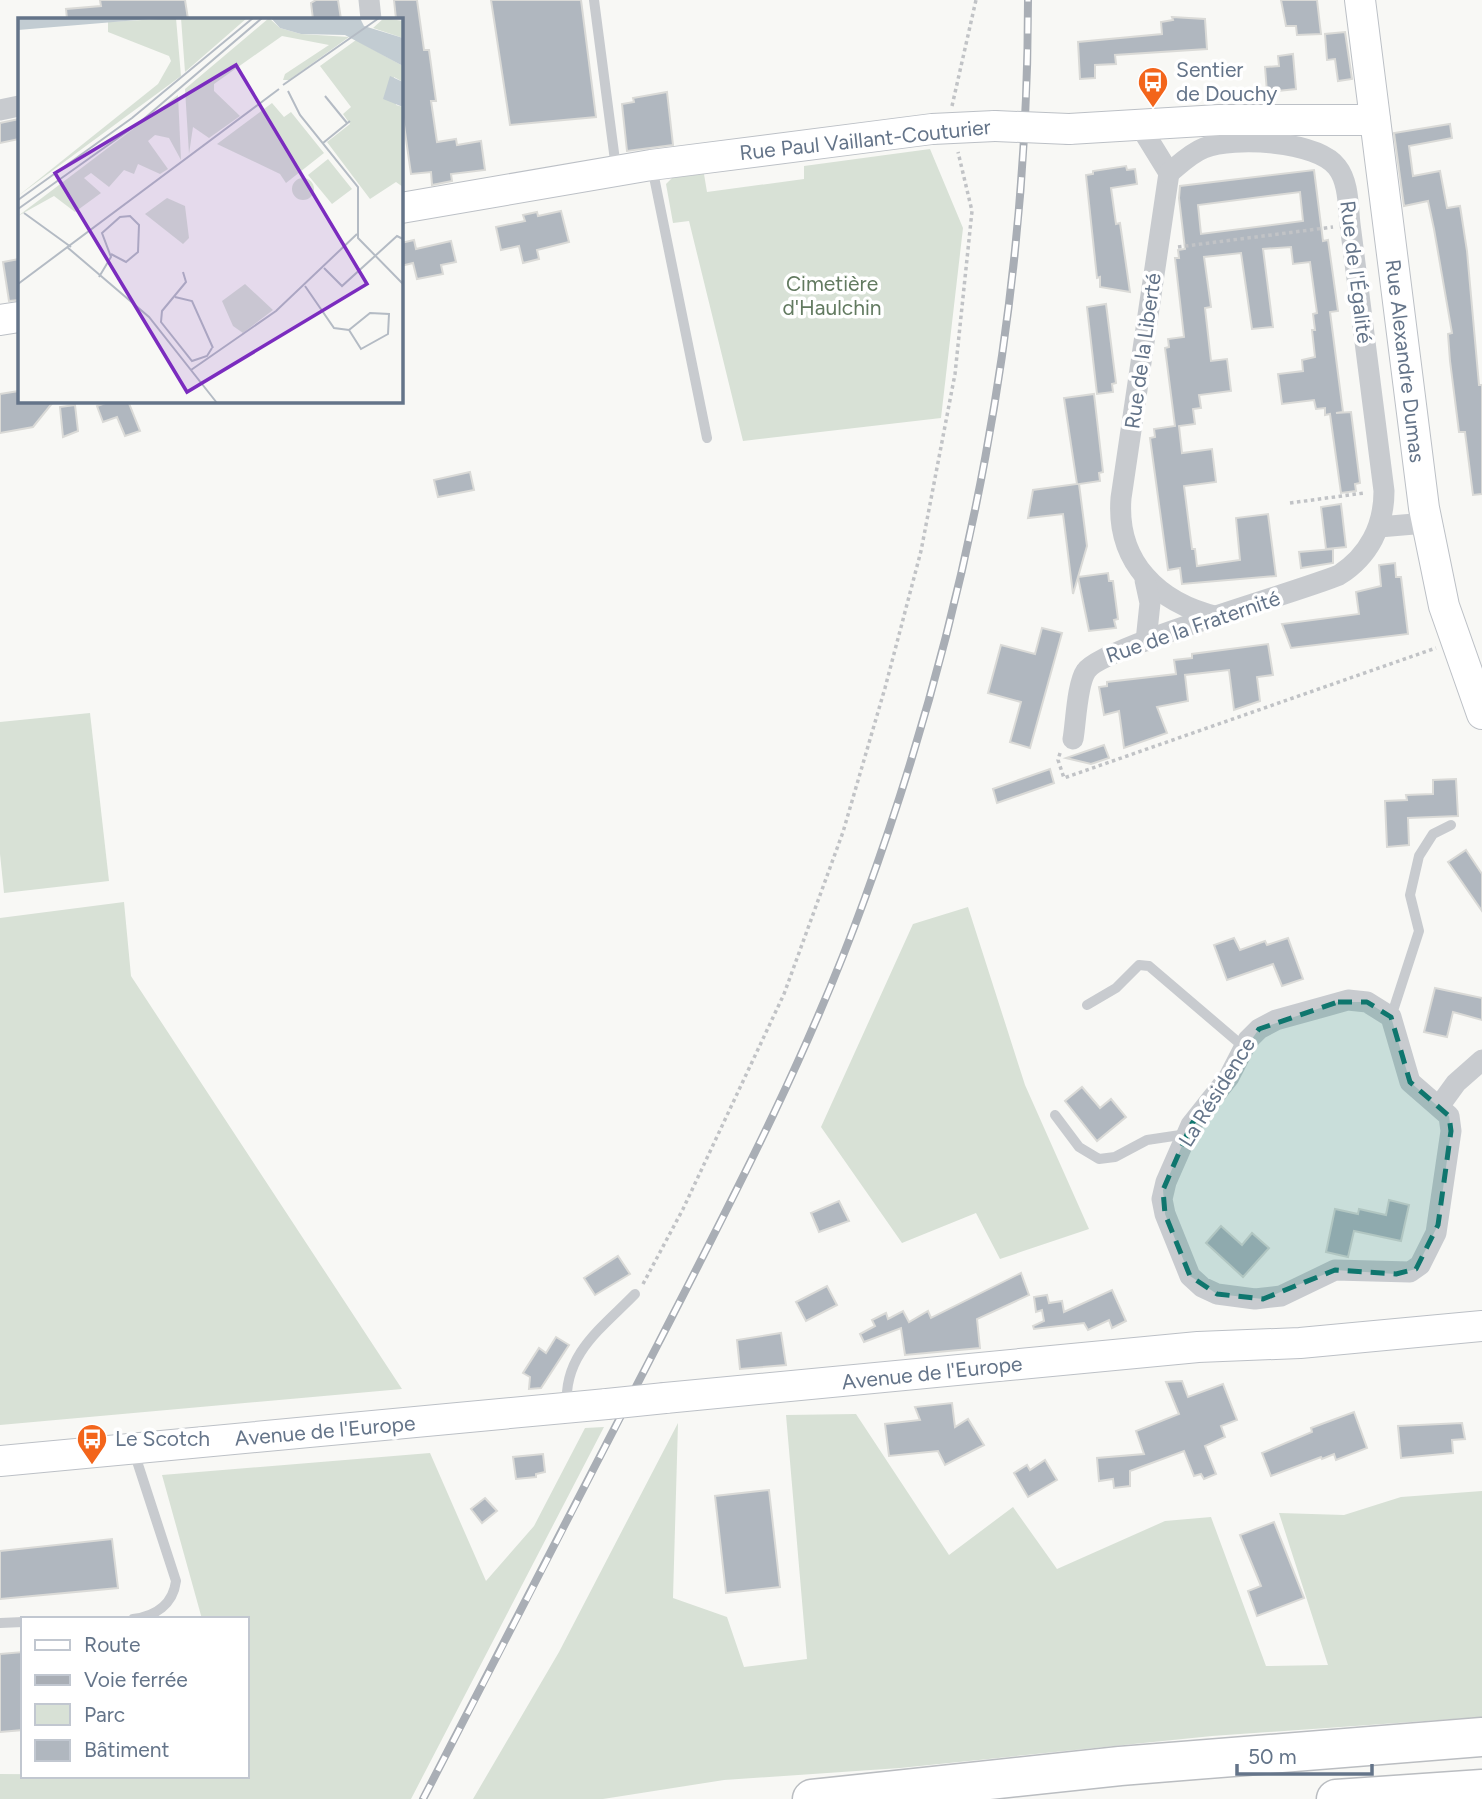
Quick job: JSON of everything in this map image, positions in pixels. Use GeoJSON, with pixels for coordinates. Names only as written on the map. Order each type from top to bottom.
{"type":"FeatureCollection","features":[{"type":"Feature","properties":{"kind":"highway"},"geometry":{"type":"LineString","coordinates":[[812,1799],[1120,1766],[1482,1737]]}},
{"type":"Feature","properties":{"kind":"highway"},"geometry":{"type":"LineString","coordinates":[[1336,1799],[1482,1788]]}},
{"type":"Feature","properties":{"kind":"main road","name":"Rue Alexandre Dumas"},"geometry":{"type":"LineString","coordinates":[[1360,0],[1426,523],[1439,588],[1455,642],[1479,696]]}},
{"type":"Feature","properties":{"kind":"main road","name":"Rue Paul Vaillant-Couturier"},"geometry":{"type":"LineString","coordinates":[[402,208],[651,165],[951,127],[1069,129],[1219,121],[1375,120]]}},
{"type":"Feature","properties":{"kind":"main road"},"geometry":{"type":"LineString","coordinates":[[0,320],[18,317]]}},
{"type":"Feature","properties":{"kind":"main road","name":"Avenue de l'Europe"},"geometry":{"type":"LineString","coordinates":[[1198,1347],[1303,1329],[1482,1309]]}},
{"type":"Feature","properties":{"kind":"main road","name":"Avenue de l'Europe"},"geometry":{"type":"LineString","coordinates":[[0,1461],[1198,1347],[1300,1343],[1482,1326]]}},
{"type":"Feature","properties":{"kind":"street"},"geometry":{"type":"LineString","coordinates":[[369,0],[371,18]]}},
{"type":"Feature","properties":{"kind":"street"},"geometry":{"type":"LineString","coordinates":[[0,110],[18,106]]}},
{"type":"Feature","properties":{"kind":"street"},"geometry":{"type":"LineString","coordinates":[[1140,126],[1169,173]]}},
{"type":"Feature","properties":{"kind":"street","name":"Rue de l'Égalité"},"geometry":{"type":"LineString","coordinates":[[1169,173],[1195,153],[1211,146],[1271,144],[1309,149],[1326,157],[1343,175],[1384,491],[1379,527],[1362,555]]}},
{"type":"Feature","properties":{"kind":"street","name":"Rue de la Liberté"},"geometry":{"type":"LineString","coordinates":[[1146,641],[1150,603],[1145,580],[1124,538],[1121,509],[1169,173]]}},
{"type":"Feature","properties":{"kind":"street"},"geometry":{"type":"LineString","coordinates":[[1379,527],[1426,523]]}},
{"type":"Feature","properties":{"kind":"street","name":"Rue de la Fraternité"},"geometry":{"type":"LineString","coordinates":[[1073,739],[1086,670],[1097,661],[1146,641],[1339,576],[1362,555]]}},
{"type":"Feature","properties":{"kind":"street"},"geometry":{"type":"LineString","coordinates":[[1145,580],[1191,609],[1218,617]]}},
{"type":"Feature","properties":{"kind":"street","name":"La Résidence"},"geometry":{"type":"LineString","coordinates":[[1391,1017],[1367,1002],[1348,1000],[1267,1024],[1252,1035],[1229,1077],[1200,1112],[1187,1134],[1162,1199],[1186,1270],[1202,1287],[1217,1294],[1263,1299],[1288,1293],[1328,1272],[1396,1275],[1410,1272],[1420,1265],[1438,1225],[1451,1131],[1449,1116],[1440,1105]]}},
{"type":"Feature","properties":{"kind":"street"},"geometry":{"type":"LineString","coordinates":[[1391,1017],[1410,1082],[1440,1105],[1456,1083],[1482,1060]]}},
{"type":"Feature","properties":{"kind":"lane"},"geometry":{"type":"LineString","coordinates":[[594,0],[616,171]]}},
{"type":"Feature","properties":{"kind":"lane"},"geometry":{"type":"LineString","coordinates":[[651,165],[707,438]]}},
{"type":"Feature","properties":{"kind":"lane"},"geometry":{"type":"LineString","coordinates":[[1391,1017],[1419,931],[1410,895],[1419,856],[1433,834],[1451,825]]}},
{"type":"Feature","properties":{"kind":"lane"},"geometry":{"type":"LineString","coordinates":[[1087,1005],[1110,993],[1139,965],[1149,966],[1245,1048]]}},
{"type":"Feature","properties":{"kind":"lane"},"geometry":{"type":"LineString","coordinates":[[1055,1115],[1079,1147],[1099,1159],[1115,1157],[1147,1140],[1187,1134]]}},
{"type":"Feature","properties":{"kind":"lane"},"geometry":{"type":"LineString","coordinates":[[567,1407],[566,1381],[575,1360],[635,1294]]}},
{"type":"Feature","properties":{"kind":"lane"},"geometry":{"type":"LineString","coordinates":[[133,1449],[176,1581],[172,1595],[161,1609],[139,1617]]}},
{"type":"Feature","properties":{"kind":"lane"},"geometry":{"type":"LineString","coordinates":[[0,1623],[21,1622]]}},
{"type":"Feature","properties":{"kind":"path"},"geometry":{"type":"LineString","coordinates":[[635,1294],[661,1255],[788,983],[851,806],[904,620],[948,420],[971,224],[971,200],[951,127],[955,89],[976,0]]}},
{"type":"Feature","properties":{"kind":"path"},"geometry":{"type":"LineString","coordinates":[[1158,249],[1350,225]]}},
{"type":"Feature","properties":{"kind":"path"},"geometry":{"type":"LineString","coordinates":[[1290,503],[1384,491]]}},
{"type":"Feature","properties":{"kind":"path"},"geometry":{"type":"LineString","coordinates":[[1073,739],[1059,755],[1064,778],[1455,642]]}},
{"type":"Feature","properties":{"kind":"highlighted area"},"geometry":{"type":"Polygon","coordinates":[[[1338,1002],[1367,1002],[1391,1017],[1410,1082],[1449,1116],[1451,1131],[1438,1225],[1416,1269],[1396,1274],[1335,1270],[1263,1299],[1217,1294],[1190,1276],[1165,1214],[1163,1190],[1191,1125],[1259,1029],[1338,1002]]]}},
{"type":"Feature","properties":{"kind":"green space","name":"Cimetière d'Haulchin"},"geometry":{"type":"Polygon","coordinates":[[[930,149],[963,228],[941,418],[743,441],[689,221],[673,223],[666,184],[673,177],[704,174],[707,192],[804,179],[804,166],[930,149]]]}},
{"type":"Feature","properties":{"kind":"green space"},"geometry":{"type":"Polygon","coordinates":[[[90,713],[109,881],[4,893],[0,854],[0,722],[90,713]]]}},
{"type":"Feature","properties":{"kind":"green space"},"geometry":{"type":"Polygon","coordinates":[[[124,902],[131,976],[402,1389],[0,1425],[0,918],[124,902]]]}},
{"type":"Feature","properties":{"kind":"green space"},"geometry":{"type":"Polygon","coordinates":[[[968,907],[1025,1085],[1089,1229],[1000,1259],[976,1213],[902,1243],[821,1127],[913,924],[968,907]]]}},
{"type":"Feature","properties":{"kind":"green space"},"geometry":{"type":"Polygon","coordinates":[[[856,1414],[949,1555],[1013,1507],[1057,1569],[1165,1521],[1211,1517],[1266,1666],[1328,1665],[1279,1513],[1344,1515],[1401,1497],[1482,1491],[1482,1717],[1212,1736],[900,1768],[724,1780],[603,1799],[473,1799],[559,1652],[678,1423],[673,1598],[727,1617],[744,1667],[807,1659],[786,1415],[856,1414]]]}},
{"type":"Feature","properties":{"kind":"green space"},"geometry":{"type":"Polygon","coordinates":[[[604,1427],[411,1799],[0,1799],[0,1774],[21,1774],[21,1778],[248,1778],[248,1617],[201,1617],[162,1475],[430,1453],[486,1581],[534,1526],[585,1428],[604,1427]]]}},
{"type":"Feature","properties":{"kind":"building"},"geometry":{"type":"Polygon","coordinates":[[[100,0],[185,0],[188,18],[67,18],[66,9],[101,6],[100,0]]]}},
{"type":"Feature","properties":{"kind":"building"},"geometry":{"type":"Polygon","coordinates":[[[316,0],[338,0],[341,18],[313,18],[311,3],[316,0]]]}},
{"type":"Feature","properties":{"kind":"building"},"geometry":{"type":"Polygon","coordinates":[[[394,0],[417,0],[424,50],[429,50],[436,101],[431,101],[437,142],[456,139],[457,145],[481,141],[485,170],[451,174],[452,181],[432,185],[431,172],[411,174],[402,111],[402,18],[396,18],[394,0]]]}},
{"type":"Feature","properties":{"kind":"building"},"geometry":{"type":"Polygon","coordinates":[[[491,0],[581,0],[596,117],[510,125],[491,0]]]}},
{"type":"Feature","properties":{"kind":"building"},"geometry":{"type":"Polygon","coordinates":[[[1281,0],[1317,0],[1321,34],[1297,35],[1296,26],[1286,26],[1281,0]]]}},
{"type":"Feature","properties":{"kind":"building"},"geometry":{"type":"Polygon","coordinates":[[[1172,17],[1205,19],[1207,49],[1115,55],[1116,64],[1095,65],[1095,78],[1080,79],[1078,42],[1162,34],[1161,22],[1173,20],[1172,17]]]}},
{"type":"Feature","properties":{"kind":"building"},"geometry":{"type":"Polygon","coordinates":[[[1345,32],[1352,79],[1338,81],[1335,59],[1327,60],[1325,34],[1345,32]]]}},
{"type":"Feature","properties":{"kind":"building"},"geometry":{"type":"Polygon","coordinates":[[[1293,54],[1296,89],[1267,92],[1265,67],[1279,66],[1278,56],[1293,54]]]}},
{"type":"Feature","properties":{"kind":"building"},"geometry":{"type":"Polygon","coordinates":[[[667,92],[673,145],[627,151],[622,104],[634,102],[633,98],[667,92]]]}},
{"type":"Feature","properties":{"kind":"building"},"geometry":{"type":"Polygon","coordinates":[[[18,119],[18,139],[0,143],[0,123],[18,119]]]}},
{"type":"Feature","properties":{"kind":"building"},"geometry":{"type":"Polygon","coordinates":[[[1450,124],[1452,138],[1409,146],[1413,176],[1440,171],[1447,208],[1460,206],[1467,251],[1479,385],[1482,385],[1482,494],[1473,495],[1465,432],[1459,432],[1448,334],[1452,333],[1428,201],[1404,206],[1394,133],[1450,124]]]}},
{"type":"Feature","properties":{"kind":"building"},"geometry":{"type":"Polygon","coordinates":[[[1126,166],[1127,170],[1135,169],[1137,184],[1111,188],[1116,224],[1120,223],[1130,292],[1100,287],[1086,175],[1093,174],[1093,171],[1126,166]]]}},
{"type":"Feature","properties":{"kind":"building"},"geometry":{"type":"Polygon","coordinates":[[[1314,170],[1323,241],[1328,240],[1338,311],[1330,312],[1343,412],[1336,413],[1351,412],[1360,483],[1355,484],[1356,491],[1341,493],[1330,414],[1325,415],[1325,408],[1316,409],[1314,400],[1282,404],[1278,374],[1303,371],[1302,360],[1315,357],[1312,330],[1315,330],[1313,314],[1317,313],[1310,262],[1293,264],[1291,247],[1263,249],[1273,327],[1252,329],[1241,253],[1204,257],[1211,307],[1205,308],[1211,361],[1227,359],[1231,391],[1199,395],[1201,408],[1193,409],[1195,424],[1179,426],[1182,453],[1212,449],[1216,482],[1184,486],[1192,549],[1195,549],[1197,566],[1240,560],[1236,518],[1268,514],[1276,576],[1182,584],[1180,568],[1168,570],[1150,438],[1155,437],[1154,429],[1175,426],[1165,348],[1169,347],[1168,339],[1184,337],[1175,258],[1179,258],[1178,250],[1185,249],[1180,186],[1314,170]],[[1300,192],[1198,205],[1201,234],[1303,221],[1300,192]]]}},
{"type":"Feature","properties":{"kind":"building"},"geometry":{"type":"Polygon","coordinates":[[[561,211],[569,242],[537,250],[539,259],[523,263],[519,246],[501,250],[496,227],[525,221],[523,215],[537,212],[538,216],[561,211]]]}},
{"type":"Feature","properties":{"kind":"building"},"geometry":{"type":"Polygon","coordinates":[[[414,240],[416,249],[451,241],[456,262],[441,265],[443,274],[417,279],[413,263],[402,266],[402,243],[414,240]]]}},
{"type":"Feature","properties":{"kind":"building"},"geometry":{"type":"Polygon","coordinates":[[[18,259],[18,300],[9,301],[3,262],[18,259]]]}},
{"type":"Feature","properties":{"kind":"building"},"geometry":{"type":"Polygon","coordinates":[[[1106,304],[1116,383],[1112,384],[1113,392],[1097,394],[1087,307],[1106,304]]]}},
{"type":"Feature","properties":{"kind":"building"},"geometry":{"type":"Polygon","coordinates":[[[18,391],[18,402],[53,402],[33,427],[0,433],[0,394],[18,391]]]}},
{"type":"Feature","properties":{"kind":"building"},"geometry":{"type":"Polygon","coordinates":[[[1094,394],[1103,472],[1099,473],[1100,481],[1079,484],[1087,546],[1073,594],[1063,514],[1028,518],[1033,490],[1077,484],[1064,398],[1094,394]]]}},
{"type":"Feature","properties":{"kind":"building"},"geometry":{"type":"Polygon","coordinates":[[[108,402],[128,402],[140,431],[125,436],[117,417],[103,422],[97,406],[108,402]]]}},
{"type":"Feature","properties":{"kind":"building"},"geometry":{"type":"Polygon","coordinates":[[[75,405],[78,431],[63,437],[60,407],[75,405]]]}},
{"type":"Feature","properties":{"kind":"building"},"geometry":{"type":"Polygon","coordinates":[[[470,472],[474,490],[438,497],[434,480],[470,472]]]}},
{"type":"Feature","properties":{"kind":"building"},"geometry":{"type":"Polygon","coordinates":[[[1341,504],[1346,547],[1326,549],[1321,507],[1341,504]]]}},
{"type":"Feature","properties":{"kind":"building"},"geometry":{"type":"Polygon","coordinates":[[[1333,549],[1333,563],[1301,568],[1299,552],[1333,549]]]}},
{"type":"Feature","properties":{"kind":"building"},"geometry":{"type":"Polygon","coordinates":[[[1395,563],[1396,577],[1401,577],[1408,634],[1291,648],[1282,624],[1359,614],[1356,592],[1381,586],[1379,565],[1395,563]]]}},
{"type":"Feature","properties":{"kind":"building"},"geometry":{"type":"Polygon","coordinates":[[[1108,573],[1109,581],[1113,581],[1118,619],[1114,620],[1116,628],[1089,631],[1078,577],[1108,573]]]}},
{"type":"Feature","properties":{"kind":"building"},"geometry":{"type":"Polygon","coordinates":[[[1042,628],[1062,633],[1030,748],[1010,742],[1021,702],[988,693],[1001,645],[1035,654],[1042,628]]]}},
{"type":"Feature","properties":{"kind":"building"},"geometry":{"type":"Polygon","coordinates":[[[1268,644],[1273,675],[1257,677],[1260,701],[1234,710],[1229,670],[1185,675],[1188,701],[1157,707],[1167,733],[1124,748],[1119,711],[1104,715],[1099,687],[1107,686],[1107,682],[1176,674],[1174,660],[1192,658],[1192,654],[1268,644]]]}},
{"type":"Feature","properties":{"kind":"building"},"geometry":{"type":"Polygon","coordinates":[[[1104,745],[1109,758],[1091,764],[1066,758],[1104,745]]]}},
{"type":"Feature","properties":{"kind":"building"},"geometry":{"type":"Polygon","coordinates":[[[1050,769],[1054,783],[997,803],[993,789],[1050,769]]]}},
{"type":"Feature","properties":{"kind":"building"},"geometry":{"type":"Polygon","coordinates":[[[1456,779],[1458,816],[1408,818],[1409,845],[1387,847],[1385,801],[1407,800],[1406,795],[1433,794],[1433,780],[1456,779]]]}},
{"type":"Feature","properties":{"kind":"building"},"geometry":{"type":"Polygon","coordinates":[[[1466,850],[1482,874],[1482,911],[1448,862],[1466,850]]]}},
{"type":"Feature","properties":{"kind":"building"},"geometry":{"type":"Polygon","coordinates":[[[1234,938],[1240,950],[1265,941],[1267,945],[1288,938],[1303,979],[1282,986],[1273,964],[1227,980],[1214,945],[1234,938]]]}},
{"type":"Feature","properties":{"kind":"building"},"geometry":{"type":"Polygon","coordinates":[[[1435,988],[1482,998],[1482,1020],[1453,1012],[1447,1037],[1424,1032],[1435,988]]]}},
{"type":"Feature","properties":{"kind":"building"},"geometry":{"type":"Polygon","coordinates":[[[1082,1087],[1100,1108],[1111,1099],[1126,1117],[1097,1141],[1065,1101],[1082,1087]]]}},
{"type":"Feature","properties":{"kind":"building"},"geometry":{"type":"Polygon","coordinates":[[[1389,1200],[1409,1205],[1401,1241],[1354,1231],[1348,1257],[1326,1252],[1335,1209],[1358,1214],[1359,1209],[1386,1215],[1389,1200]]]}},
{"type":"Feature","properties":{"kind":"building"},"geometry":{"type":"Polygon","coordinates":[[[839,1201],[849,1221],[819,1232],[811,1213],[839,1201]]]}},
{"type":"Feature","properties":{"kind":"building"},"geometry":{"type":"Polygon","coordinates":[[[1221,1226],[1242,1245],[1252,1233],[1269,1248],[1243,1277],[1206,1243],[1221,1226]]]}},
{"type":"Feature","properties":{"kind":"building"},"geometry":{"type":"Polygon","coordinates":[[[618,1256],[630,1274],[595,1295],[584,1278],[618,1256]]]}},
{"type":"Feature","properties":{"kind":"building"},"geometry":{"type":"Polygon","coordinates":[[[1021,1273],[1029,1295],[977,1319],[980,1348],[905,1355],[901,1328],[864,1342],[860,1334],[875,1326],[872,1320],[886,1313],[888,1319],[903,1311],[909,1322],[928,1311],[931,1318],[1021,1273]]]}},
{"type":"Feature","properties":{"kind":"building"},"geometry":{"type":"Polygon","coordinates":[[[827,1286],[837,1305],[806,1321],[796,1302],[827,1286]]]}},
{"type":"Feature","properties":{"kind":"building"},"geometry":{"type":"Polygon","coordinates":[[[1112,1290],[1126,1321],[1112,1328],[1109,1320],[1088,1330],[1084,1323],[1034,1329],[1033,1326],[1044,1321],[1042,1310],[1036,1312],[1034,1297],[1047,1295],[1049,1303],[1062,1301],[1064,1312],[1112,1290]]]}},
{"type":"Feature","properties":{"kind":"building"},"geometry":{"type":"Polygon","coordinates":[[[781,1333],[786,1365],[740,1369],[737,1340],[781,1333]]]}},
{"type":"Feature","properties":{"kind":"building"},"geometry":{"type":"Polygon","coordinates":[[[556,1337],[569,1345],[541,1388],[529,1389],[530,1377],[523,1373],[539,1348],[546,1353],[556,1337]]]}},
{"type":"Feature","properties":{"kind":"building"},"geometry":{"type":"Polygon","coordinates":[[[1182,1381],[1188,1397],[1223,1384],[1237,1420],[1221,1426],[1225,1437],[1205,1446],[1216,1474],[1204,1479],[1201,1474],[1194,1476],[1184,1451],[1130,1471],[1130,1486],[1114,1488],[1113,1479],[1099,1481],[1097,1458],[1144,1454],[1136,1431],[1179,1414],[1166,1382],[1182,1381]]]}},
{"type":"Feature","properties":{"kind":"building"},"geometry":{"type":"Polygon","coordinates":[[[952,1403],[955,1427],[968,1419],[984,1445],[945,1465],[938,1451],[889,1456],[885,1424],[920,1420],[915,1407],[952,1403]]]}},
{"type":"Feature","properties":{"kind":"building"},"geometry":{"type":"Polygon","coordinates":[[[1354,1412],[1367,1448],[1336,1460],[1334,1454],[1322,1459],[1321,1457],[1271,1476],[1262,1453],[1312,1432],[1311,1428],[1354,1412]]]}},
{"type":"Feature","properties":{"kind":"building"},"geometry":{"type":"Polygon","coordinates":[[[1462,1423],[1465,1439],[1452,1440],[1453,1453],[1401,1458],[1398,1426],[1462,1423]]]}},
{"type":"Feature","properties":{"kind":"building"},"geometry":{"type":"Polygon","coordinates":[[[543,1454],[545,1472],[536,1474],[536,1477],[516,1479],[513,1457],[543,1454]]]}},
{"type":"Feature","properties":{"kind":"building"},"geometry":{"type":"Polygon","coordinates":[[[1045,1460],[1057,1480],[1028,1497],[1014,1473],[1027,1465],[1030,1470],[1045,1460]]]}},
{"type":"Feature","properties":{"kind":"building"},"geometry":{"type":"Polygon","coordinates":[[[769,1490],[780,1587],[726,1593],[715,1496],[769,1490]]]}},
{"type":"Feature","properties":{"kind":"building"},"geometry":{"type":"Polygon","coordinates":[[[485,1498],[497,1511],[482,1523],[471,1509],[485,1498]]]}},
{"type":"Feature","properties":{"kind":"building"},"geometry":{"type":"Polygon","coordinates":[[[1274,1522],[1304,1598],[1257,1616],[1248,1591],[1261,1586],[1240,1535],[1274,1522]]]}},
{"type":"Feature","properties":{"kind":"building"},"geometry":{"type":"Polygon","coordinates":[[[112,1539],[118,1588],[0,1599],[0,1551],[112,1539]]]}},
{"type":"Feature","properties":{"kind":"building"},"geometry":{"type":"Polygon","coordinates":[[[21,1652],[21,1730],[0,1732],[0,1654],[21,1652]]]}},
{"type":"Feature","properties":{"kind":"railway"},"geometry":{"type":"LineString","coordinates":[[423,1799],[769,1124],[843,956],[902,790],[962,569],[986,456],[1004,343],[1017,228],[1025,114],[1028,0]]}},
{"type":"Feature","properties":{"kind":"place","name":"Sentier de Douchy"},"geometry":{"type":"Point","coordinates":[1153,109]}},
{"type":"Feature","properties":{"kind":"place","name":"Le Scotch"},"geometry":{"type":"Point","coordinates":[92,1466]}}]}
